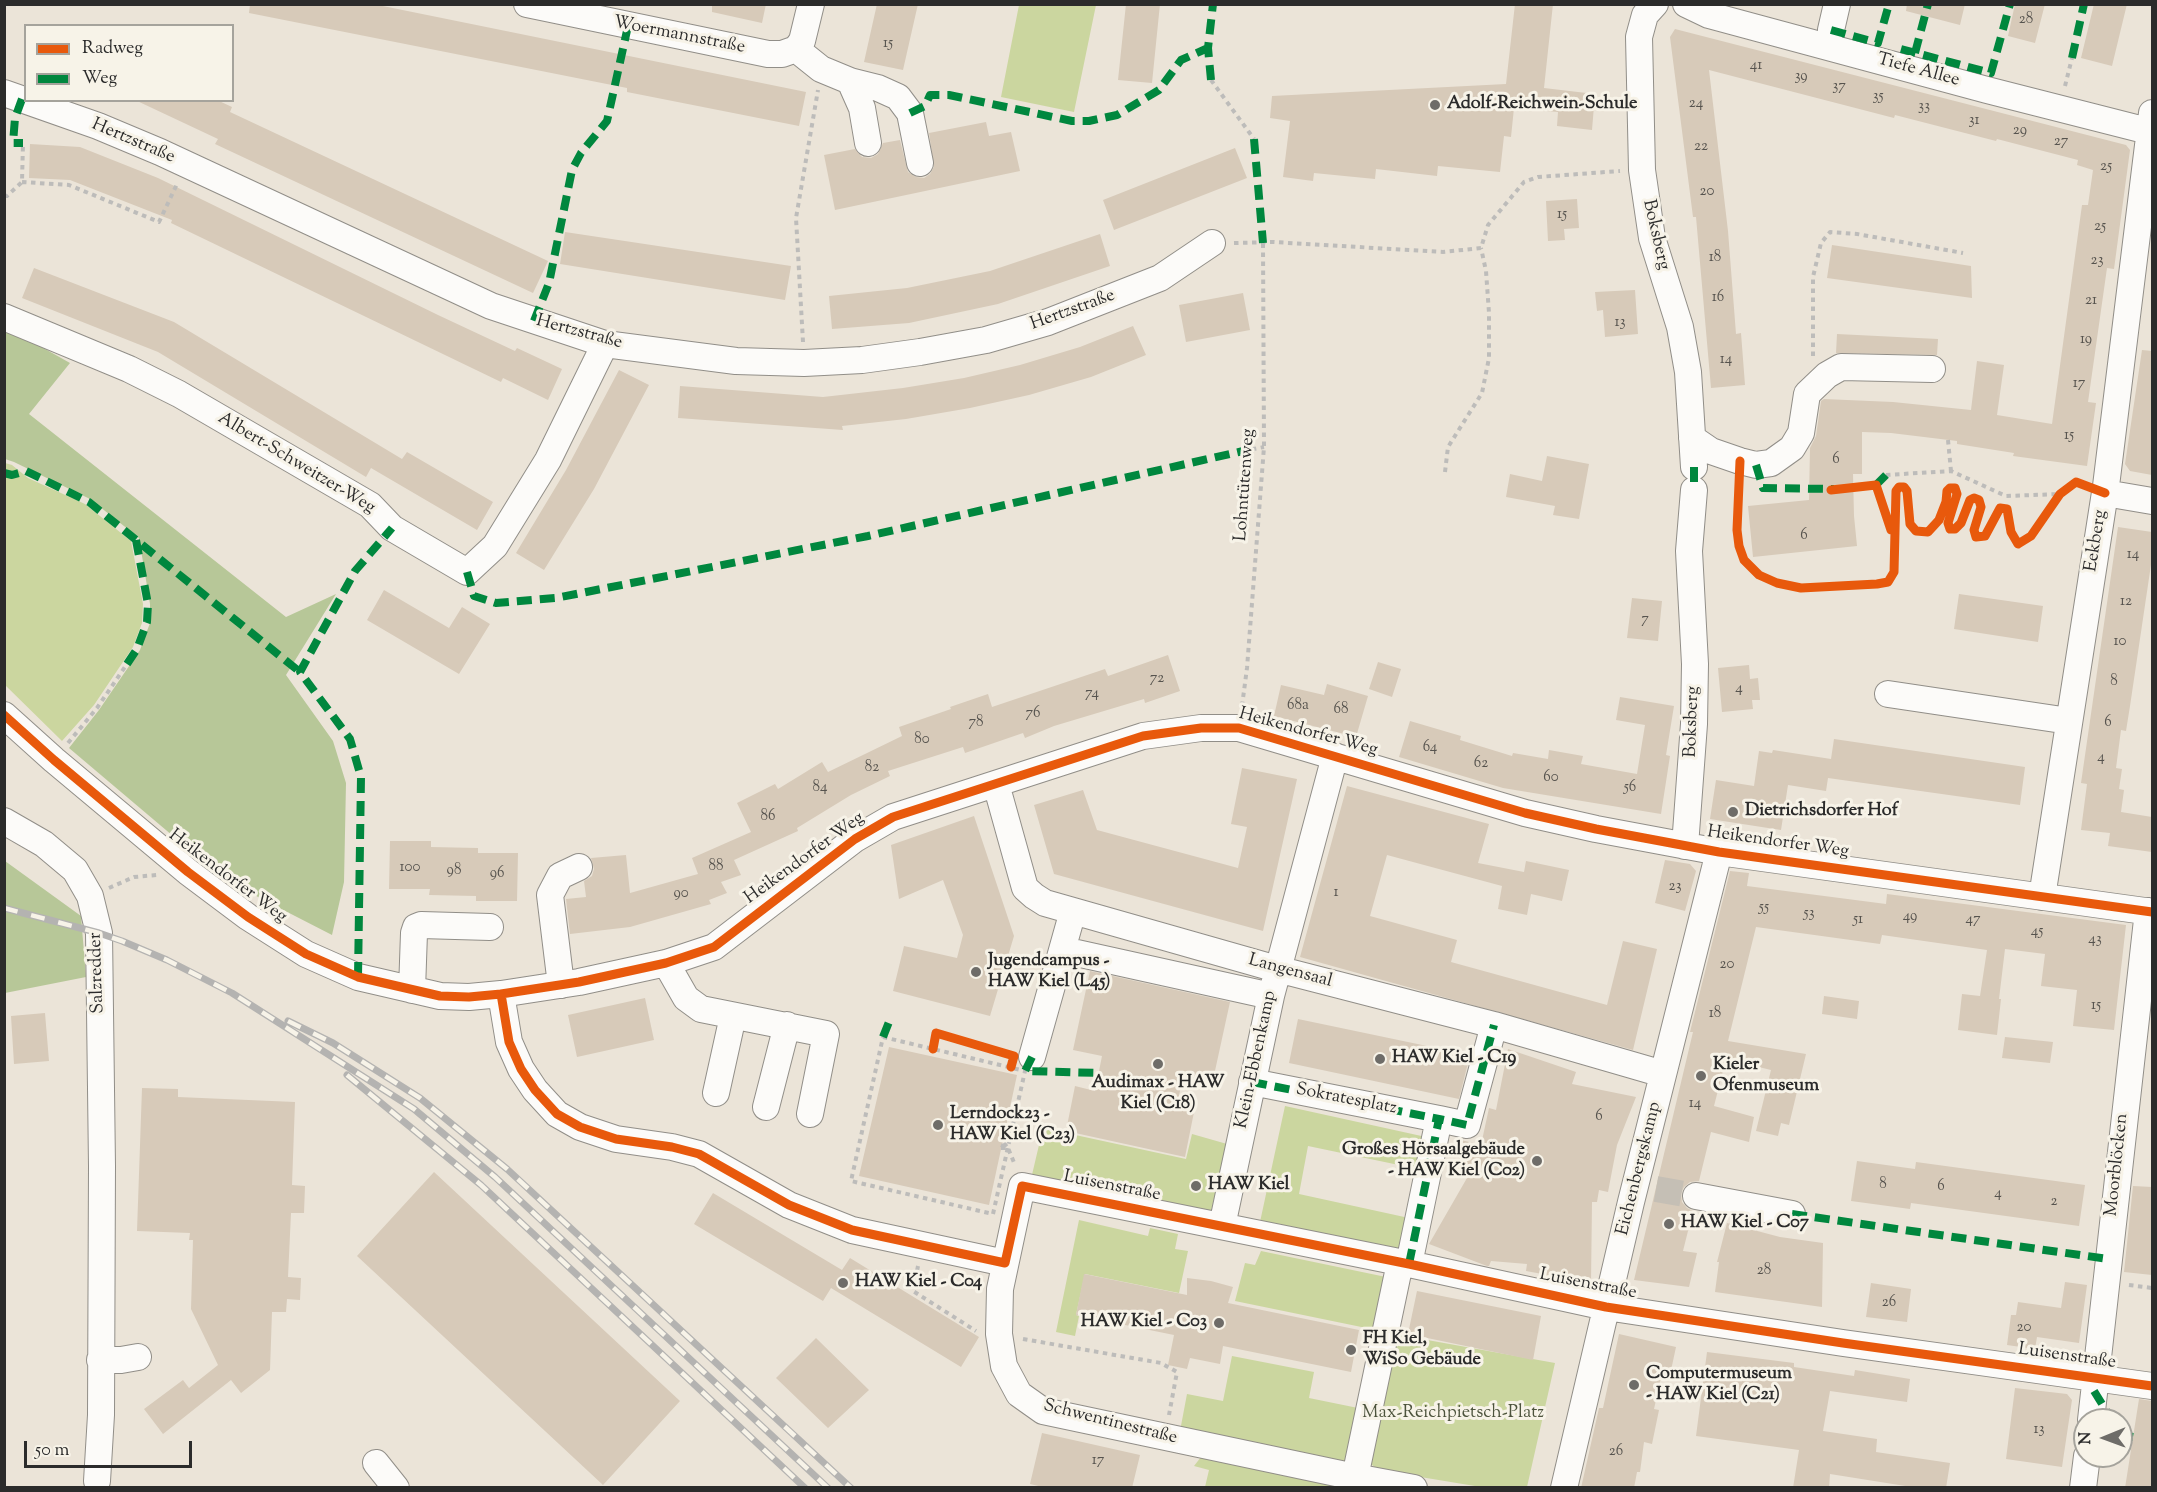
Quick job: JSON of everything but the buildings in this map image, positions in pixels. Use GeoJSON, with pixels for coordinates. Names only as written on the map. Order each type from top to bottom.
{"type":"FeatureCollection","features":[{"type":"Feature","properties":{"kind":"street","name":"Woermannstraße"},"geometry":{"type":"LineString","coordinates":[[526,4],[768,54],[782,54],[795,50]]}},
{"type":"Feature","properties":{"kind":"street"},"geometry":{"type":"LineString","coordinates":[[811,4],[802,41],[795,50],[821,69],[898,97],[910,112],[920,163]]}},
{"type":"Feature","properties":{"kind":"street","name":"Boksberg"},"geometry":{"type":"LineString","coordinates":[[1655,4],[1645,15],[1639,37],[1642,170],[1652,238],[1680,327],[1688,372],[1694,478],[1689,551],[1695,664],[1694,724],[1685,846]]}},
{"type":"Feature","properties":{"kind":"street","name":"Tiefe Allee"},"geometry":{"type":"LineString","coordinates":[[1686,4],[1709,15],[2060,108],[2152,126]]}},
{"type":"Feature","properties":{"kind":"street"},"geometry":{"type":"LineString","coordinates":[[1831,30],[1837,4]]}},
{"type":"Feature","properties":{"kind":"street"},"geometry":{"type":"LineString","coordinates":[[850,81],[862,108],[868,143]]}},
{"type":"Feature","properties":{"kind":"street","name":"Hertzstraße"},"geometry":{"type":"LineString","coordinates":[[4,93],[24,100]]}},
{"type":"Feature","properties":{"kind":"street","name":"Hertzstraße"},"geometry":{"type":"LineString","coordinates":[[30,102],[98,126],[160,152],[491,306],[605,344],[736,361],[804,363],[862,360],[986,340],[1048,322],[1160,278],[1212,243]]}},
{"type":"Feature","properties":{"kind":"street","name":"Eekberg"},"geometry":{"type":"LineString","coordinates":[[2042,897],[2104,493],[2152,126]]}},
{"type":"Feature","properties":{"kind":"street","name":"Albert-Schweitzer-Weg"},"geometry":{"type":"LineString","coordinates":[[4,317],[68,342],[179,394],[370,505],[392,528],[467,572],[495,546],[548,460],[605,344]]}},
{"type":"Feature","properties":{"kind":"street"},"geometry":{"type":"LineString","coordinates":[[1692,438],[1710,450],[1740,461],[1756,465],[1771,463],[1792,448],[1802,434],[1808,394],[1827,375],[1841,367],[1932,369]]}},
{"type":"Feature","properties":{"kind":"street"},"geometry":{"type":"LineString","coordinates":[[2104,493],[2152,501]]}},
{"type":"Feature","properties":{"kind":"street"},"geometry":{"type":"LineString","coordinates":[[1888,694],[2069,721]]}},
{"type":"Feature","properties":{"kind":"street","name":"Heikendorfer Weg"},"geometry":{"type":"LineString","coordinates":[[4,716],[188,872],[248,917],[306,954],[358,977],[440,996],[501,994],[561,985],[666,963],[714,946],[855,839],[893,817],[1143,736],[1201,728],[1239,728],[1525,813],[1685,846],[2150,911]]}},
{"type":"Feature","properties":{"kind":"street","name":"Klein-Ebbenkamp"},"geometry":{"type":"LineString","coordinates":[[1222,1226],[1270,996],[1335,756]]}},
{"type":"Feature","properties":{"kind":"street","name":"Langensaal"},"geometry":{"type":"LineString","coordinates":[[996,784],[1025,888],[1045,903],[1278,969],[1494,1025],[1663,1074]]}},
{"type":"Feature","properties":{"kind":"street","name":"Salzredder"},"geometry":{"type":"LineString","coordinates":[[4,821],[44,843],[75,870],[90,897],[99,933],[102,1166],[101,1414],[97,1481]]}},
{"type":"Feature","properties":{"kind":"street","name":"Eichenbergskamp"},"geometry":{"type":"LineString","coordinates":[[1564,1488],[1606,1307],[1646,1187],[1663,1074],[1719,852]]}},
{"type":"Feature","properties":{"kind":"street"},"geometry":{"type":"LineString","coordinates":[[561,985],[550,895],[560,876],[579,867]]}},
{"type":"Feature","properties":{"kind":"street"},"geometry":{"type":"LineString","coordinates":[[1032,1058],[1074,911]]}},
{"type":"Feature","properties":{"kind":"street","name":"Moorblöcken"},"geometry":{"type":"LineString","coordinates":[[2092,1408],[2150,911]]}},
{"type":"Feature","properties":{"kind":"street"},"geometry":{"type":"LineString","coordinates":[[412,990],[416,927],[421,925],[490,927]]}},
{"type":"Feature","properties":{"kind":"street"},"geometry":{"type":"LineString","coordinates":[[1063,950],[1270,996]]}},
{"type":"Feature","properties":{"kind":"street"},"geometry":{"type":"LineString","coordinates":[[666,963],[686,998],[701,1010],[826,1034],[810,1114]]}},
{"type":"Feature","properties":{"kind":"street"},"geometry":{"type":"LineString","coordinates":[[501,994],[509,1042],[521,1069],[557,1114],[580,1127],[616,1139],[672,1147],[699,1154],[806,1213],[852,1230],[1005,1263]]}},
{"type":"Feature","properties":{"kind":"street"},"geometry":{"type":"LineString","coordinates":[[716,1093],[733,1016]]}},
{"type":"Feature","properties":{"kind":"street"},"geometry":{"type":"LineString","coordinates":[[766,1107],[787,1025]]}},
{"type":"Feature","properties":{"kind":"street","name":"Sokratesplatz"},"geometry":{"type":"LineString","coordinates":[[1252,1082],[1467,1125],[1494,1025]]}},
{"type":"Feature","properties":{"kind":"street"},"geometry":{"type":"LineString","coordinates":[[1355,1477],[1439,1119]]}},
{"type":"Feature","properties":{"kind":"street","name":"Luisenstraße"},"geometry":{"type":"LineString","coordinates":[[1022,1186],[1404,1263],[1606,1307],[2152,1386]]}},
{"type":"Feature","properties":{"kind":"street","name":"Schwentinestraße"},"geometry":{"type":"LineString","coordinates":[[1022,1186],[1000,1289],[999,1335],[1004,1366],[1019,1394],[1043,1411],[1414,1488]]}},
{"type":"Feature","properties":{"kind":"street"},"geometry":{"type":"LineString","coordinates":[[1696,1196],[1792,1214]]}},
{"type":"Feature","properties":{"kind":"street"},"geometry":{"type":"LineString","coordinates":[[100,1360],[138,1357]]}},
{"type":"Feature","properties":{"kind":"street"},"geometry":{"type":"LineString","coordinates":[[376,1463],[396,1488]]}},
{"type":"Feature","properties":{"kind":"street"},"geometry":{"type":"LineString","coordinates":[[2083,1488],[2086,1468]]}},
{"type":"Feature","properties":{"kind":"path"},"geometry":{"type":"LineString","coordinates":[[2060,108],[2072,58]]}},
{"type":"Feature","properties":{"kind":"path"},"geometry":{"type":"LineString","coordinates":[[804,363],[796,218],[821,69]]}},
{"type":"Feature","properties":{"kind":"path"},"geometry":{"type":"LineString","coordinates":[[1211,80],[1254,139]]}},
{"type":"Feature","properties":{"kind":"path"},"geometry":{"type":"LineString","coordinates":[[4,195],[7,196],[22,182],[23,143]]}},
{"type":"Feature","properties":{"kind":"path"},"geometry":{"type":"LineString","coordinates":[[1445,472],[1448,447],[1482,393],[1489,358],[1486,271],[1481,248],[1488,225],[1524,182],[1538,177],[1642,170]]}},
{"type":"Feature","properties":{"kind":"path"},"geometry":{"type":"LineString","coordinates":[[22,182],[69,185],[159,222],[168,204]]}},
{"type":"Feature","properties":{"kind":"path"},"geometry":{"type":"LineString","coordinates":[[1827,375],[1813,361],[1813,277],[1821,243],[1830,232],[1857,234],[1963,254]]}},
{"type":"Feature","properties":{"kind":"path"},"geometry":{"type":"LineString","coordinates":[[1212,243],[1263,243],[1443,252],[1481,248]]}},
{"type":"Feature","properties":{"kind":"path"},"geometry":{"type":"LineString","coordinates":[[1948,440],[1951,471]]}},
{"type":"Feature","properties":{"kind":"path"},"geometry":{"type":"LineString","coordinates":[[1243,451],[1264,447]]}},
{"type":"Feature","properties":{"kind":"path"},"geometry":{"type":"LineString","coordinates":[[1886,475],[1951,471],[2006,496],[2060,494]]}},
{"type":"Feature","properties":{"kind":"path"},"geometry":{"type":"LineString","coordinates":[[54,760],[97,708],[127,664]]}},
{"type":"Feature","properties":{"kind":"path"},"geometry":{"type":"LineString","coordinates":[[103,890],[134,877],[154,876]]}},
{"type":"Feature","properties":{"kind":"path"},"geometry":{"type":"LineString","coordinates":[[883,1037],[1025,1071],[1008,1148],[993,1214],[851,1180],[883,1037]]}},
{"type":"Feature","properties":{"kind":"path"},"geometry":{"type":"LineString","coordinates":[[1002,1141],[1008,1148]]}},
{"type":"Feature","properties":{"kind":"path"},"geometry":{"type":"LineString","coordinates":[[1000,1148],[1008,1148]]}},
{"type":"Feature","properties":{"kind":"path"},"geometry":{"type":"LineString","coordinates":[[922,1245],[912,1293],[986,1337],[999,1335],[1161,1363],[1177,1372],[1165,1437]]}},
{"type":"Feature","properties":{"kind":"green space"},"geometry":{"type":"Polygon","coordinates":[[[1019,5],[1096,5],[1074,112],[1001,97],[1019,5]]]}},
{"type":"Feature","properties":{"kind":"green space"},"geometry":{"type":"Polygon","coordinates":[[[6,327],[70,363],[29,414],[286,617],[336,594],[286,675],[333,741],[346,783],[344,882],[332,935],[258,897],[199,858],[69,748],[99,710],[140,650],[150,623],[150,604],[139,538],[90,499],[5,459],[4,328],[6,327]]]}},
{"type":"Feature","properties":{"kind":"green space"},"geometry":{"type":"Polygon","coordinates":[[[5,463],[12,465],[28,478],[85,504],[131,541],[143,604],[142,623],[133,647],[94,705],[62,741],[5,685],[5,463]]]}},
{"type":"Feature","properties":{"kind":"green space"},"geometry":{"type":"Polygon","coordinates":[[[5,861],[81,916],[86,977],[5,993],[5,861]]]}},
{"type":"Feature","properties":{"kind":"green space"},"geometry":{"type":"Polygon","coordinates":[[[1285,1106],[1426,1137],[1418,1169],[1308,1146],[1299,1194],[1409,1218],[1401,1252],[1260,1222],[1285,1106]]]}},
{"type":"Feature","properties":{"kind":"green space"},"geometry":{"type":"Polygon","coordinates":[[[1043,1128],[1186,1159],[1192,1134],[1227,1144],[1210,1215],[1031,1179],[1043,1128]]]}},
{"type":"Feature","properties":{"kind":"green space"},"geometry":{"type":"Polygon","coordinates":[[[1079,1220],[1148,1236],[1150,1228],[1178,1234],[1175,1249],[1188,1251],[1179,1293],[1085,1274],[1076,1315],[1079,1316],[1075,1336],[1056,1332],[1079,1220]]]}},
{"type":"Feature","properties":{"kind":"green space"},"geometry":{"type":"Polygon","coordinates":[[[1261,1251],[1386,1277],[1376,1330],[1235,1301],[1245,1263],[1255,1265],[1261,1251]]]}},
{"type":"Feature","properties":{"kind":"green space","name":"Max-Reichpietsch-Platz"},"geometry":{"type":"Polygon","coordinates":[[[1394,1334],[1555,1363],[1527,1487],[1481,1487],[1378,1470],[1371,1464],[1394,1334]]]}},
{"type":"Feature","properties":{"kind":"green space"},"geometry":{"type":"Polygon","coordinates":[[[1232,1356],[1314,1372],[1309,1398],[1358,1408],[1346,1465],[1180,1431],[1187,1394],[1223,1401],[1232,1356]]]}},
{"type":"Feature","properties":{"kind":"green space"},"geometry":{"type":"Polygon","coordinates":[[[1201,1457],[1330,1481],[1329,1487],[1205,1487],[1209,1470],[1194,1466],[1201,1457]]]}},
{"type":"Feature","properties":{"kind":"tunnel"},"geometry":{"type":"LineString","coordinates":[[1656,1189],[1696,1196]]}},
{"type":"Feature","properties":{"kind":"railway"},"geometry":{"type":"LineString","coordinates":[[4,908],[99,933],[167,960],[232,993],[414,1109],[495,1177],[828,1488]]}},
{"type":"Feature","properties":{"kind":"railway"},"geometry":{"type":"LineString","coordinates":[[288,1021],[333,1043],[420,1098],[507,1169],[851,1488]]}},
{"type":"Feature","properties":{"kind":"railway"},"geometry":{"type":"LineString","coordinates":[[347,1075],[481,1185],[805,1488]]}},
{"type":"Feature","properties":{"kind":"marked path"},"geometry":{"type":"LineString","coordinates":[[1211,80],[1208,48],[1213,4]]}},
{"type":"Feature","properties":{"kind":"marked path"},"geometry":{"type":"LineString","coordinates":[[1831,30],[1878,43],[1889,4]]}},
{"type":"Feature","properties":{"kind":"marked path"},"geometry":{"type":"LineString","coordinates":[[1915,53],[1928,4]]}},
{"type":"Feature","properties":{"kind":"marked path"},"geometry":{"type":"LineString","coordinates":[[1901,49],[1991,73],[2010,4]]}},
{"type":"Feature","properties":{"kind":"marked path"},"geometry":{"type":"LineString","coordinates":[[2072,58],[2084,4]]}},
{"type":"Feature","properties":{"kind":"marked path"},"geometry":{"type":"LineString","coordinates":[[534,321],[549,283],[572,170],[581,153],[607,121],[628,26]]}},
{"type":"Feature","properties":{"kind":"marked path"},"geometry":{"type":"LineString","coordinates":[[910,113],[925,106],[930,95],[949,95],[1072,121],[1089,121],[1117,115],[1159,90],[1181,60],[1208,48]]}},
{"type":"Feature","properties":{"kind":"marked path"},"geometry":{"type":"LineString","coordinates":[[22,99],[15,118],[13,143],[23,143]]}},
{"type":"Feature","properties":{"kind":"marked path"},"geometry":{"type":"LineString","coordinates":[[1254,139],[1263,243]]}},
{"type":"Feature","properties":{"kind":"marked path"},"geometry":{"type":"LineString","coordinates":[[467,572],[474,596],[496,603],[556,598],[868,536],[1243,451]]}},
{"type":"Feature","properties":{"kind":"marked path"},"geometry":{"type":"LineString","coordinates":[[1756,465],[1763,488],[1834,489]]}},
{"type":"Feature","properties":{"kind":"marked path"},"geometry":{"type":"LineString","coordinates":[[1694,467],[1694,490]]}},
{"type":"Feature","properties":{"kind":"marked path"},"geometry":{"type":"LineString","coordinates":[[4,473],[12,475],[26,471],[89,502],[300,672]]}},
{"type":"Feature","properties":{"kind":"marked path"},"geometry":{"type":"LineString","coordinates":[[1876,485],[1886,475]]}},
{"type":"Feature","properties":{"kind":"marked path"},"geometry":{"type":"LineString","coordinates":[[358,977],[361,777],[350,739],[300,672],[355,571],[392,528]]}},
{"type":"Feature","properties":{"kind":"marked path"},"geometry":{"type":"LineString","coordinates":[[127,664],[137,649],[147,622],[148,604],[136,540]]}},
{"type":"Feature","properties":{"kind":"marked path"},"geometry":{"type":"LineString","coordinates":[[883,1037],[889,1022]]}},
{"type":"Feature","properties":{"kind":"marked path"},"geometry":{"type":"LineString","coordinates":[[1409,1264],[1439,1119],[1467,1125],[1494,1025]]}},
{"type":"Feature","properties":{"kind":"marked path"},"geometry":{"type":"LineString","coordinates":[[1032,1057],[1025,1071],[1098,1073]]}},
{"type":"Feature","properties":{"kind":"marked path"},"geometry":{"type":"LineString","coordinates":[[1252,1082],[1439,1119]]}},
{"type":"Feature","properties":{"kind":"marked path"},"geometry":{"type":"LineString","coordinates":[[1792,1214],[2108,1259]]}},
{"type":"Feature","properties":{"kind":"marked path"},"geometry":{"type":"LineString","coordinates":[[2094,1391],[2105,1408]]}},
{"type":"Feature","properties":{"kind":"cycle path"},"geometry":{"type":"LineString","coordinates":[[1740,461],[1737,530],[1744,560],[1759,575],[1777,583],[1801,588],[1888,582],[1894,572],[1896,491],[1899,487],[1904,487],[1907,491],[1910,524],[1916,531],[1928,532],[1939,520],[1946,502],[1947,491],[1955,488],[1957,494],[1948,523],[1950,529],[1955,529],[1961,523],[1970,500],[1974,498],[1979,500],[1981,507],[1974,530],[1976,537],[1985,536],[2000,508],[2007,509],[2011,532],[2018,544],[2031,536],[2060,494],[2076,482],[2105,493]]}},
{"type":"Feature","properties":{"kind":"cycle path"},"geometry":{"type":"LineString","coordinates":[[1831,490],[1876,485],[1891,530]]}},
{"type":"Feature","properties":{"kind":"cycle path"},"geometry":{"type":"LineString","coordinates":[[4,715],[188,872],[248,917],[306,954],[358,977],[440,996],[469,997],[501,994],[579,982],[666,963],[714,947],[855,839],[893,817],[1143,736],[1201,728],[1239,728],[1525,813],[1596,829],[1719,852],[2152,912]]}},
{"type":"Feature","properties":{"kind":"cycle path"},"geometry":{"type":"LineString","coordinates":[[501,994],[509,1042],[521,1069],[535,1090],[557,1114],[580,1127],[616,1139],[672,1147],[699,1154],[789,1205],[852,1230],[1005,1263],[1022,1186],[1409,1264],[1606,1307],[2152,1386]]}},
{"type":"Feature","properties":{"kind":"cycle path"},"geometry":{"type":"LineString","coordinates":[[933,1049],[936,1033],[1014,1056],[1011,1067]]}},
{"type":"Feature","properties":{"kind":"place","name":"Adolf-Reichwein-Schule"},"geometry":{"type":"Point","coordinates":[1435,105]}},
{"type":"Feature","properties":{"kind":"place","name":"Dietrichsdorfer Hof"},"geometry":{"type":"Point","coordinates":[1733,812]}},
{"type":"Feature","properties":{"kind":"place","name":"Jugendcampus - HAW Kiel (L45)"},"geometry":{"type":"Point","coordinates":[976,972]}},
{"type":"Feature","properties":{"kind":"place","name":"HAW Kiel - C19"},"geometry":{"type":"Point","coordinates":[1380,1059]}},
{"type":"Feature","properties":{"kind":"place","name":"Audimax - HAW Kiel (C18)"},"geometry":{"type":"Point","coordinates":[1158,1064]}},
{"type":"Feature","properties":{"kind":"place","name":"Kieler Ofenmuseum"},"geometry":{"type":"Point","coordinates":[1701,1076]}},
{"type":"Feature","properties":{"kind":"place","name":"Lerndock23 - HAW Kiel (C23)"},"geometry":{"type":"Point","coordinates":[938,1125]}},
{"type":"Feature","properties":{"kind":"place","name":"Großes Hörsaalgebäude - HAW Kiel (C02)"},"geometry":{"type":"Point","coordinates":[1537,1161]}},
{"type":"Feature","properties":{"kind":"place","name":"HAW Kiel"},"geometry":{"type":"Point","coordinates":[1196,1186]}},
{"type":"Feature","properties":{"kind":"place","name":"HAW Kiel - C07"},"geometry":{"type":"Point","coordinates":[1669,1224]}},
{"type":"Feature","properties":{"kind":"place","name":"HAW Kiel - C04"},"geometry":{"type":"Point","coordinates":[843,1283]}},
{"type":"Feature","properties":{"kind":"place","name":"HAW Kiel - C03"},"geometry":{"type":"Point","coordinates":[1219,1323]}},
{"type":"Feature","properties":{"kind":"place","name":"FH Kiel, WiSo Gebäude"},"geometry":{"type":"Point","coordinates":[1351,1350]}},
{"type":"Feature","properties":{"kind":"place","name":"Computermuseum - HAW Kiel (C21)"},"geometry":{"type":"Point","coordinates":[1634,1385]}}]}
